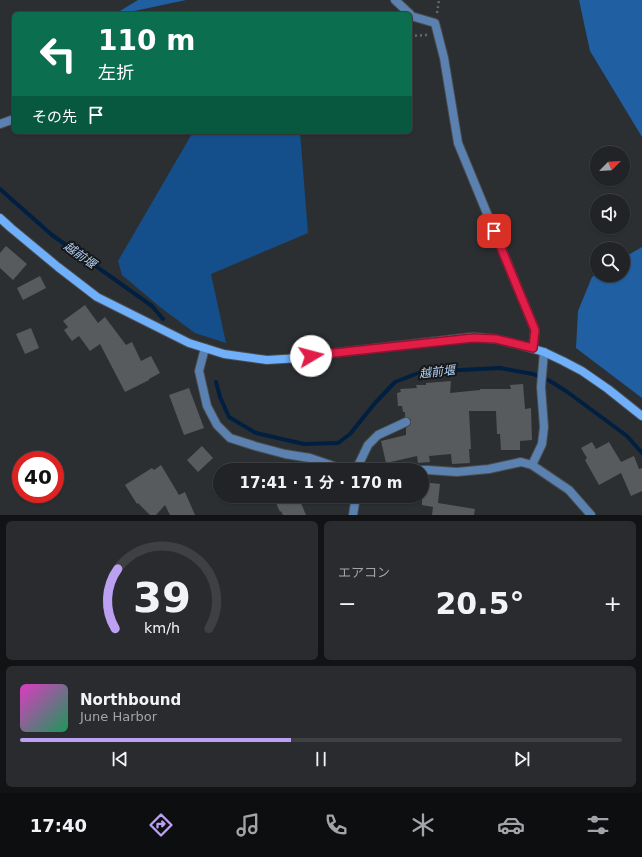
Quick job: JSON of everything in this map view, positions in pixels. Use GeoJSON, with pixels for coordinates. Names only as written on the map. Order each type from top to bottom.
{"type":"FeatureCollection","features":[{"type":"Feature","properties":{"kind":"street"},"geometry":{"type":"LineString","coordinates":[[395,0],[408,12]]}},
{"type":"Feature","properties":{"kind":"street"},"geometry":{"type":"LineString","coordinates":[[412,16],[435,23],[444,58],[458,143],[535,330],[533,348]]}},
{"type":"Feature","properties":{"kind":"street"},"geometry":{"type":"LineString","coordinates":[[0,124],[12,120]]}},
{"type":"Feature","properties":{"kind":"street"},"geometry":{"type":"LineString","coordinates":[[0,218],[58,268],[97,297],[189,343],[224,354],[267,360],[300,358],[473,338],[496,339],[533,348],[564,361],[582,371],[608,389],[642,416]]}},
{"type":"Feature","properties":{"kind":"street"},"geometry":{"type":"LineString","coordinates":[[205,348],[199,371],[207,406],[216,425],[230,438],[285,454],[310,458],[327,463]]}},
{"type":"Feature","properties":{"kind":"street"},"geometry":{"type":"LineString","coordinates":[[532,465],[542,444],[544,427],[541,387],[544,352]]}},
{"type":"Feature","properties":{"kind":"street"},"geometry":{"type":"LineString","coordinates":[[359,463],[368,445],[378,435],[406,422]]}},
{"type":"Feature","properties":{"kind":"street"},"geometry":{"type":"LineString","coordinates":[[429,470],[457,472],[521,462],[532,465],[569,490],[591,515]]}},
{"type":"Feature","properties":{"kind":"street"},"geometry":{"type":"LineString","coordinates":[[353,515],[355,503]]}},
{"type":"Feature","properties":{"kind":"path"},"geometry":{"type":"LineString","coordinates":[[412,36],[438,34]]}},
{"type":"Feature","properties":{"kind":"shaded area"},"geometry":{"type":"Polygon","coordinates":[[[138,0],[186,0],[129,12],[118,12],[138,0]]]}},
{"type":"Feature","properties":{"kind":"shaded area"},"geometry":{"type":"Polygon","coordinates":[[[579,0],[642,0],[642,137],[590,51],[579,0]]]}},
{"type":"Feature","properties":{"kind":"shaded area"},"geometry":{"type":"Polygon","coordinates":[[[192,134],[300,134],[308,233],[211,274],[226,343],[195,333],[160,307],[122,275],[118,261],[192,134]]]}},
{"type":"Feature","properties":{"kind":"shaded area"},"geometry":{"type":"Polygon","coordinates":[[[642,247],[642,398],[576,348],[578,311],[590,282],[630,282],[630,254],[642,247]]]}},
{"type":"Feature","properties":{"kind":"building"},"geometry":{"type":"Polygon","coordinates":[[[6,246],[27,264],[13,280],[0,268],[0,253],[6,246]]]}},
{"type":"Feature","properties":{"kind":"building"},"geometry":{"type":"Polygon","coordinates":[[[40,276],[46,288],[23,300],[17,288],[40,276]]]}},
{"type":"Feature","properties":{"kind":"building"},"geometry":{"type":"Polygon","coordinates":[[[85,305],[98,323],[105,317],[126,345],[132,342],[141,361],[151,356],[160,373],[125,392],[100,344],[90,351],[79,336],[72,341],[64,330],[68,327],[63,321],[85,305]]]}},
{"type":"Feature","properties":{"kind":"building"},"geometry":{"type":"Polygon","coordinates":[[[31,328],[39,348],[25,354],[16,334],[31,328]]]}},
{"type":"Feature","properties":{"kind":"building"},"geometry":{"type":"Polygon","coordinates":[[[451,381],[450,393],[480,389],[511,389],[510,385],[523,384],[525,409],[531,408],[532,440],[520,441],[520,450],[501,450],[500,434],[497,434],[496,411],[469,411],[471,449],[469,449],[470,463],[452,464],[451,454],[429,456],[430,462],[418,463],[417,456],[386,463],[381,441],[406,435],[406,428],[411,423],[409,418],[405,417],[405,412],[403,412],[402,406],[398,406],[397,393],[401,392],[400,389],[417,388],[416,385],[426,385],[426,383],[451,381]]]}},
{"type":"Feature","properties":{"kind":"building"},"geometry":{"type":"Polygon","coordinates":[[[189,388],[204,428],[184,435],[169,395],[189,388]]]}},
{"type":"Feature","properties":{"kind":"building"},"geometry":{"type":"Polygon","coordinates":[[[592,442],[596,449],[609,442],[621,462],[634,456],[639,469],[642,468],[642,491],[631,496],[621,473],[599,485],[585,460],[587,458],[581,448],[592,442]]]}},
{"type":"Feature","properties":{"kind":"building"},"geometry":{"type":"Polygon","coordinates":[[[202,446],[213,458],[198,472],[187,460],[202,446]]]}},
{"type":"Feature","properties":{"kind":"building"},"geometry":{"type":"Polygon","coordinates":[[[161,465],[179,495],[185,492],[195,515],[170,515],[165,505],[156,515],[150,515],[138,503],[137,504],[125,485],[152,468],[154,470],[161,465]]]}},
{"type":"Feature","properties":{"kind":"building"},"geometry":{"type":"Polygon","coordinates":[[[429,483],[440,484],[438,503],[475,509],[474,515],[432,515],[433,507],[422,505],[422,503],[429,503],[429,483]]]}},
{"type":"Feature","properties":{"kind":"building"},"geometry":{"type":"Polygon","coordinates":[[[276,503],[301,503],[306,515],[283,515],[281,511],[280,512],[276,503]]]}},
{"type":"Feature","properties":{"kind":"waterway","name":"越前堰"},"geometry":{"type":"LineString","coordinates":[[0,189],[52,235],[152,306],[163,319]]}},
{"type":"Feature","properties":{"kind":"waterway","name":"越前堰"},"geometry":{"type":"LineString","coordinates":[[216,382],[220,397],[229,417],[256,433],[304,444],[338,443],[350,434],[375,403],[395,382],[421,372],[500,368],[533,374],[550,381],[627,436],[642,453]]}},
{"type":"Feature","properties":{"kind":"route"},"geometry":{"type":"LineString","coordinates":[[311,356],[473,338],[496,339],[533,348],[535,330],[494,231]]}}]}
